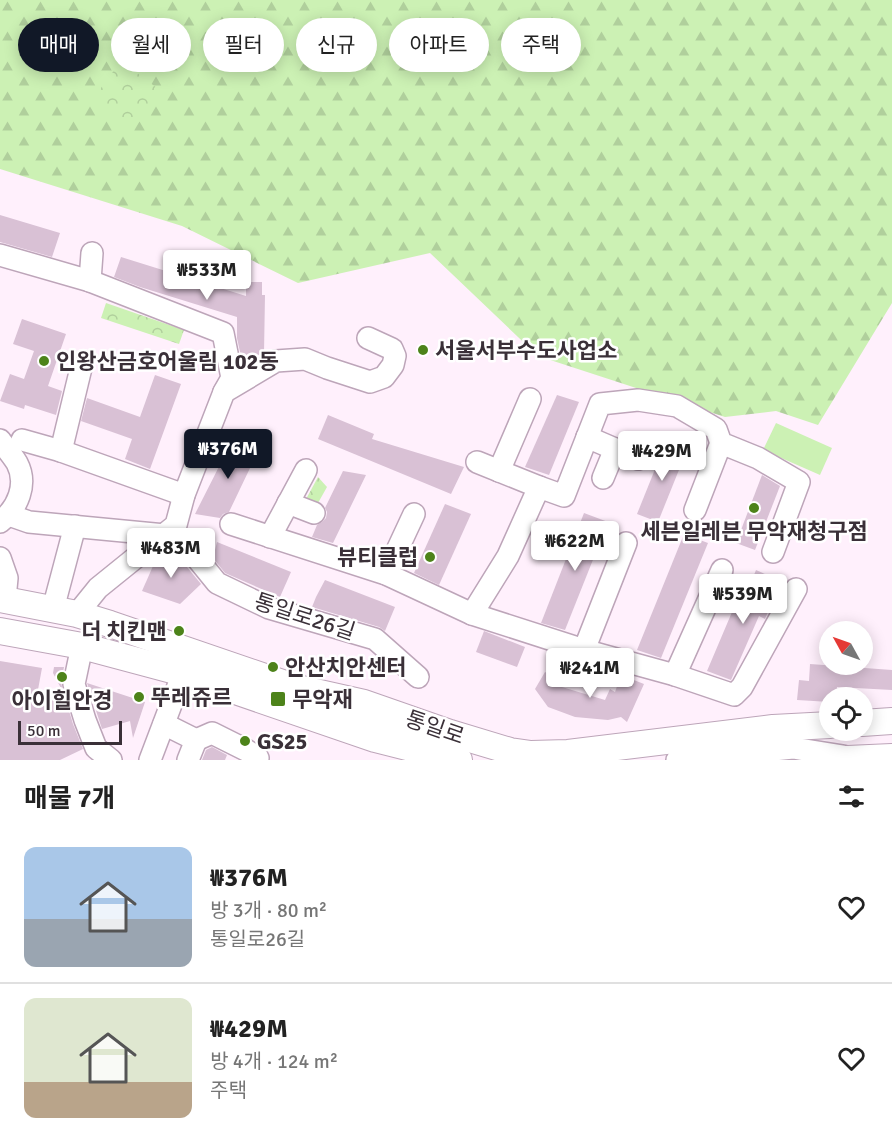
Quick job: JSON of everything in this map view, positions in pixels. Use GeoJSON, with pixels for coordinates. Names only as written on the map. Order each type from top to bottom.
{"type":"FeatureCollection","features":[{"type":"Feature","properties":{"kind":"main road","name":"통일로"},"geometry":{"type":"LineString","coordinates":[[2,606],[65,612],[110,624],[187,662],[375,739],[459,760]]}},
{"type":"Feature","properties":{"kind":"main road","name":"통일로"},"geometry":{"type":"LineString","coordinates":[[0,631],[187,662],[364,703],[450,734],[530,757],[773,728],[819,725]]}},
{"type":"Feature","properties":{"kind":"main road"},"geometry":{"type":"LineString","coordinates":[[873,722],[892,721]]}},
{"type":"Feature","properties":{"kind":"main road"},"geometry":{"type":"LineString","coordinates":[[825,760],[892,757]]}},
{"type":"Feature","properties":{"kind":"street"},"geometry":{"type":"LineString","coordinates":[[90,281],[92,253]]}},
{"type":"Feature","properties":{"kind":"street"},"geometry":{"type":"LineString","coordinates":[[0,255],[90,281],[223,333],[232,378],[224,392],[184,495],[176,525],[65,612]]}},
{"type":"Feature","properties":{"kind":"street"},"geometry":{"type":"LineString","coordinates":[[224,392],[276,361],[305,359],[370,382],[384,377],[393,365],[395,356],[392,349],[368,338]]}},
{"type":"Feature","properties":{"kind":"street"},"geometry":{"type":"LineString","coordinates":[[61,451],[81,368]]}},
{"type":"Feature","properties":{"kind":"street"},"geometry":{"type":"LineString","coordinates":[[499,471],[530,399]]}},
{"type":"Feature","properties":{"kind":"street"},"geometry":{"type":"LineString","coordinates":[[477,462],[564,496],[600,404],[638,400],[677,406],[716,429],[721,443],[695,510]]}},
{"type":"Feature","properties":{"kind":"street"},"geometry":{"type":"LineString","coordinates":[[587,438],[638,459]]}},
{"type":"Feature","properties":{"kind":"street"},"geometry":{"type":"LineString","coordinates":[[0,440],[18,465],[21,480],[20,499],[5,519],[165,535]]}},
{"type":"Feature","properties":{"kind":"street"},"geometry":{"type":"LineString","coordinates":[[22,440],[61,451],[184,495]]}},
{"type":"Feature","properties":{"kind":"street"},"geometry":{"type":"LineString","coordinates":[[721,443],[758,458],[798,482],[773,552]]}},
{"type":"Feature","properties":{"kind":"street"},"geometry":{"type":"LineString","coordinates":[[603,478],[615,449]]}},
{"type":"Feature","properties":{"kind":"street"},"geometry":{"type":"LineString","coordinates":[[270,537],[306,470]]}},
{"type":"Feature","properties":{"kind":"street"},"geometry":{"type":"LineString","coordinates":[[472,614],[508,556],[539,487]]}},
{"type":"Feature","properties":{"kind":"street"},"geometry":{"type":"LineString","coordinates":[[288,503],[314,513]]}},
{"type":"Feature","properties":{"kind":"street"},"geometry":{"type":"LineString","coordinates":[[386,574],[414,514]]}},
{"type":"Feature","properties":{"kind":"street"},"geometry":{"type":"LineString","coordinates":[[231,524],[386,574],[472,614],[734,695],[742,687],[796,590]]}},
{"type":"Feature","properties":{"kind":"street"},"geometry":{"type":"LineString","coordinates":[[65,612],[75,526]]}},
{"type":"Feature","properties":{"kind":"street","name":"통일로26길"},"geometry":{"type":"LineString","coordinates":[[165,535],[190,551],[217,583],[269,608],[375,639],[418,677]]}},
{"type":"Feature","properties":{"kind":"street"},"geometry":{"type":"LineString","coordinates":[[584,650],[626,543]]}},
{"type":"Feature","properties":{"kind":"street"},"geometry":{"type":"LineString","coordinates":[[0,558],[7,578],[2,606],[98,643],[187,662],[150,760]]}},
{"type":"Feature","properties":{"kind":"street"},"geometry":{"type":"LineString","coordinates":[[675,675],[722,570]]}},
{"type":"Feature","properties":{"kind":"street"},"geometry":{"type":"LineString","coordinates":[[82,646],[74,684],[96,748],[111,760]]}},
{"type":"Feature","properties":{"kind":"street"},"geometry":{"type":"LineString","coordinates":[[873,716],[892,716]]}},
{"type":"Feature","properties":{"kind":"street"},"geometry":{"type":"LineString","coordinates":[[801,726],[802,717],[819,717]]}},
{"type":"Feature","properties":{"kind":"street"},"geometry":{"type":"LineString","coordinates":[[164,724],[196,740]]}},
{"type":"Feature","properties":{"kind":"street"},"geometry":{"type":"LineString","coordinates":[[188,760],[196,740],[212,733],[246,750],[258,758],[257,760]]}},
{"type":"Feature","properties":{"kind":"street"},"geometry":{"type":"LineString","coordinates":[[677,760],[794,748],[861,759]]}},
{"type":"Feature","properties":{"kind":"green space"},"geometry":{"type":"Polygon","coordinates":[[[0,0],[892,0],[892,303],[818,425],[776,411],[725,417],[538,356],[430,253],[298,283],[182,226],[0,169],[0,0]]]}},
{"type":"Feature","properties":{"kind":"green space"},"geometry":{"type":"Polygon","coordinates":[[[113,72],[136,72],[161,91],[133,130],[92,100],[113,72]]]}},
{"type":"Feature","properties":{"kind":"green space"},"geometry":{"type":"Polygon","coordinates":[[[106,303],[184,330],[179,344],[101,318],[106,303]]]}},
{"type":"Feature","properties":{"kind":"green space"},"geometry":{"type":"Polygon","coordinates":[[[776,423],[832,448],[820,475],[763,450],[776,423]]]}},
{"type":"Feature","properties":{"kind":"green space"},"geometry":{"type":"Polygon","coordinates":[[[318,477],[327,487],[318,503],[305,501],[318,477]]]}},
{"type":"Feature","properties":{"kind":"building"},"geometry":{"type":"Polygon","coordinates":[[[0,215],[60,233],[52,257],[0,242],[0,215]]]}},
{"type":"Feature","properties":{"kind":"building"},"geometry":{"type":"Polygon","coordinates":[[[121,257],[246,296],[246,282],[262,282],[262,295],[265,295],[264,353],[243,366],[237,338],[237,317],[114,277],[121,257]]]}},
{"type":"Feature","properties":{"kind":"building","name":"인왕산금호어울림 102동"},"geometry":{"type":"Polygon","coordinates":[[[22,319],[66,334],[48,386],[62,391],[56,415],[25,405],[24,409],[0,401],[10,374],[24,379],[34,351],[13,344],[22,319]]]}},
{"type":"Feature","properties":{"kind":"building"},"geometry":{"type":"Polygon","coordinates":[[[155,375],[181,384],[150,469],[125,459],[132,439],[81,421],[87,398],[140,417],[155,375]]]}},
{"type":"Feature","properties":{"kind":"building"},"geometry":{"type":"Polygon","coordinates":[[[557,395],[579,402],[549,475],[525,467],[557,395]]]}},
{"type":"Feature","properties":{"kind":"building"},"geometry":{"type":"Polygon","coordinates":[[[328,415],[374,434],[372,439],[464,467],[451,494],[318,439],[328,415]]]}},
{"type":"Feature","properties":{"kind":"building"},"geometry":{"type":"Polygon","coordinates":[[[232,441],[261,445],[229,512],[220,518],[195,514],[232,441]]]}},
{"type":"Feature","properties":{"kind":"building"},"geometry":{"type":"Polygon","coordinates":[[[666,442],[687,450],[658,522],[637,514],[666,442]]]}},
{"type":"Feature","properties":{"kind":"building"},"geometry":{"type":"Polygon","coordinates":[[[343,471],[366,475],[333,543],[312,537],[317,525],[326,518],[325,508],[343,471]]]}},
{"type":"Feature","properties":{"kind":"building"},"geometry":{"type":"Polygon","coordinates":[[[762,475],[780,486],[755,550],[736,543],[762,475]]]}},
{"type":"Feature","properties":{"kind":"building"},"geometry":{"type":"Polygon","coordinates":[[[445,504],[471,514],[439,585],[414,573],[445,504]]]}},
{"type":"Feature","properties":{"kind":"building"},"geometry":{"type":"Polygon","coordinates":[[[584,513],[608,522],[565,630],[541,623],[584,513]]]}},
{"type":"Feature","properties":{"kind":"building"},"geometry":{"type":"Polygon","coordinates":[[[684,534],[708,543],[661,658],[637,650],[684,534]]]}},
{"type":"Feature","properties":{"kind":"building"},"geometry":{"type":"Polygon","coordinates":[[[217,542],[291,572],[280,597],[225,573],[213,558],[217,542]]]}},
{"type":"Feature","properties":{"kind":"building"},"geometry":{"type":"Polygon","coordinates":[[[165,550],[182,561],[201,584],[180,604],[142,591],[157,557],[165,550]]]}},
{"type":"Feature","properties":{"kind":"building"},"geometry":{"type":"Polygon","coordinates":[[[756,570],[781,581],[765,619],[759,616],[731,680],[707,671],[735,605],[741,607],[756,570]]]}},
{"type":"Feature","properties":{"kind":"building"},"geometry":{"type":"Polygon","coordinates":[[[325,580],[395,607],[385,631],[379,627],[312,607],[325,580]]]}},
{"type":"Feature","properties":{"kind":"building"},"geometry":{"type":"Polygon","coordinates":[[[484,631],[525,647],[517,667],[476,652],[484,631]]]}},
{"type":"Feature","properties":{"kind":"building"},"geometry":{"type":"Polygon","coordinates":[[[0,661],[42,668],[35,706],[62,697],[61,694],[64,694],[83,749],[60,760],[0,760],[0,661]]]}},
{"type":"Feature","properties":{"kind":"building"},"geometry":{"type":"Polygon","coordinates":[[[810,664],[819,665],[819,675],[873,675],[873,669],[892,670],[892,690],[873,689],[873,687],[819,687],[819,701],[797,700],[799,680],[809,681],[810,664]]]}},
{"type":"Feature","properties":{"kind":"building"},"geometry":{"type":"Polygon","coordinates":[[[54,667],[64,667],[61,682],[63,692],[53,673],[54,667]]]}},
{"type":"Feature","properties":{"kind":"building"},"geometry":{"type":"Polygon","coordinates":[[[545,672],[560,680],[562,687],[605,700],[610,689],[615,692],[621,675],[644,684],[627,722],[621,717],[608,720],[575,717],[548,707],[535,689],[545,672]]]}},
{"type":"Feature","properties":{"kind":"building"},"geometry":{"type":"Polygon","coordinates":[[[87,683],[145,702],[133,738],[130,721],[102,729],[87,683]]]}},
{"type":"Feature","properties":{"kind":"building"},"geometry":{"type":"Polygon","coordinates":[[[212,747],[227,755],[225,760],[202,760],[206,750],[212,747]]]}},
{"type":"Feature","properties":{"kind":"place","name":"서울서부수도사업소"},"geometry":{"type":"Point","coordinates":[423,350]}},
{"type":"Feature","properties":{"kind":"place","name":"인왕산금호어울림 102동"},"geometry":{"type":"Point","coordinates":[44,361]}},
{"type":"Feature","properties":{"kind":"place","name":"세븐일레븐 무악재청구점"},"geometry":{"type":"Point","coordinates":[754,508]}},
{"type":"Feature","properties":{"kind":"place","name":"뷰티클럽"},"geometry":{"type":"Point","coordinates":[430,557]}},
{"type":"Feature","properties":{"kind":"place","name":"더 치킨맨"},"geometry":{"type":"Point","coordinates":[179,631]}},
{"type":"Feature","properties":{"kind":"place","name":"안산치안센터"},"geometry":{"type":"Point","coordinates":[273,667]}},
{"type":"Feature","properties":{"kind":"place","name":"아이힐안경"},"geometry":{"type":"Point","coordinates":[62,677]}},
{"type":"Feature","properties":{"kind":"place","name":"뚜레쥬르"},"geometry":{"type":"Point","coordinates":[139,697]}},
{"type":"Feature","properties":{"kind":"place","name":"무악재"},"geometry":{"type":"Point","coordinates":[278,699]}},
{"type":"Feature","properties":{"kind":"place","name":"GS25"},"geometry":{"type":"Point","coordinates":[245,741]}}]}
